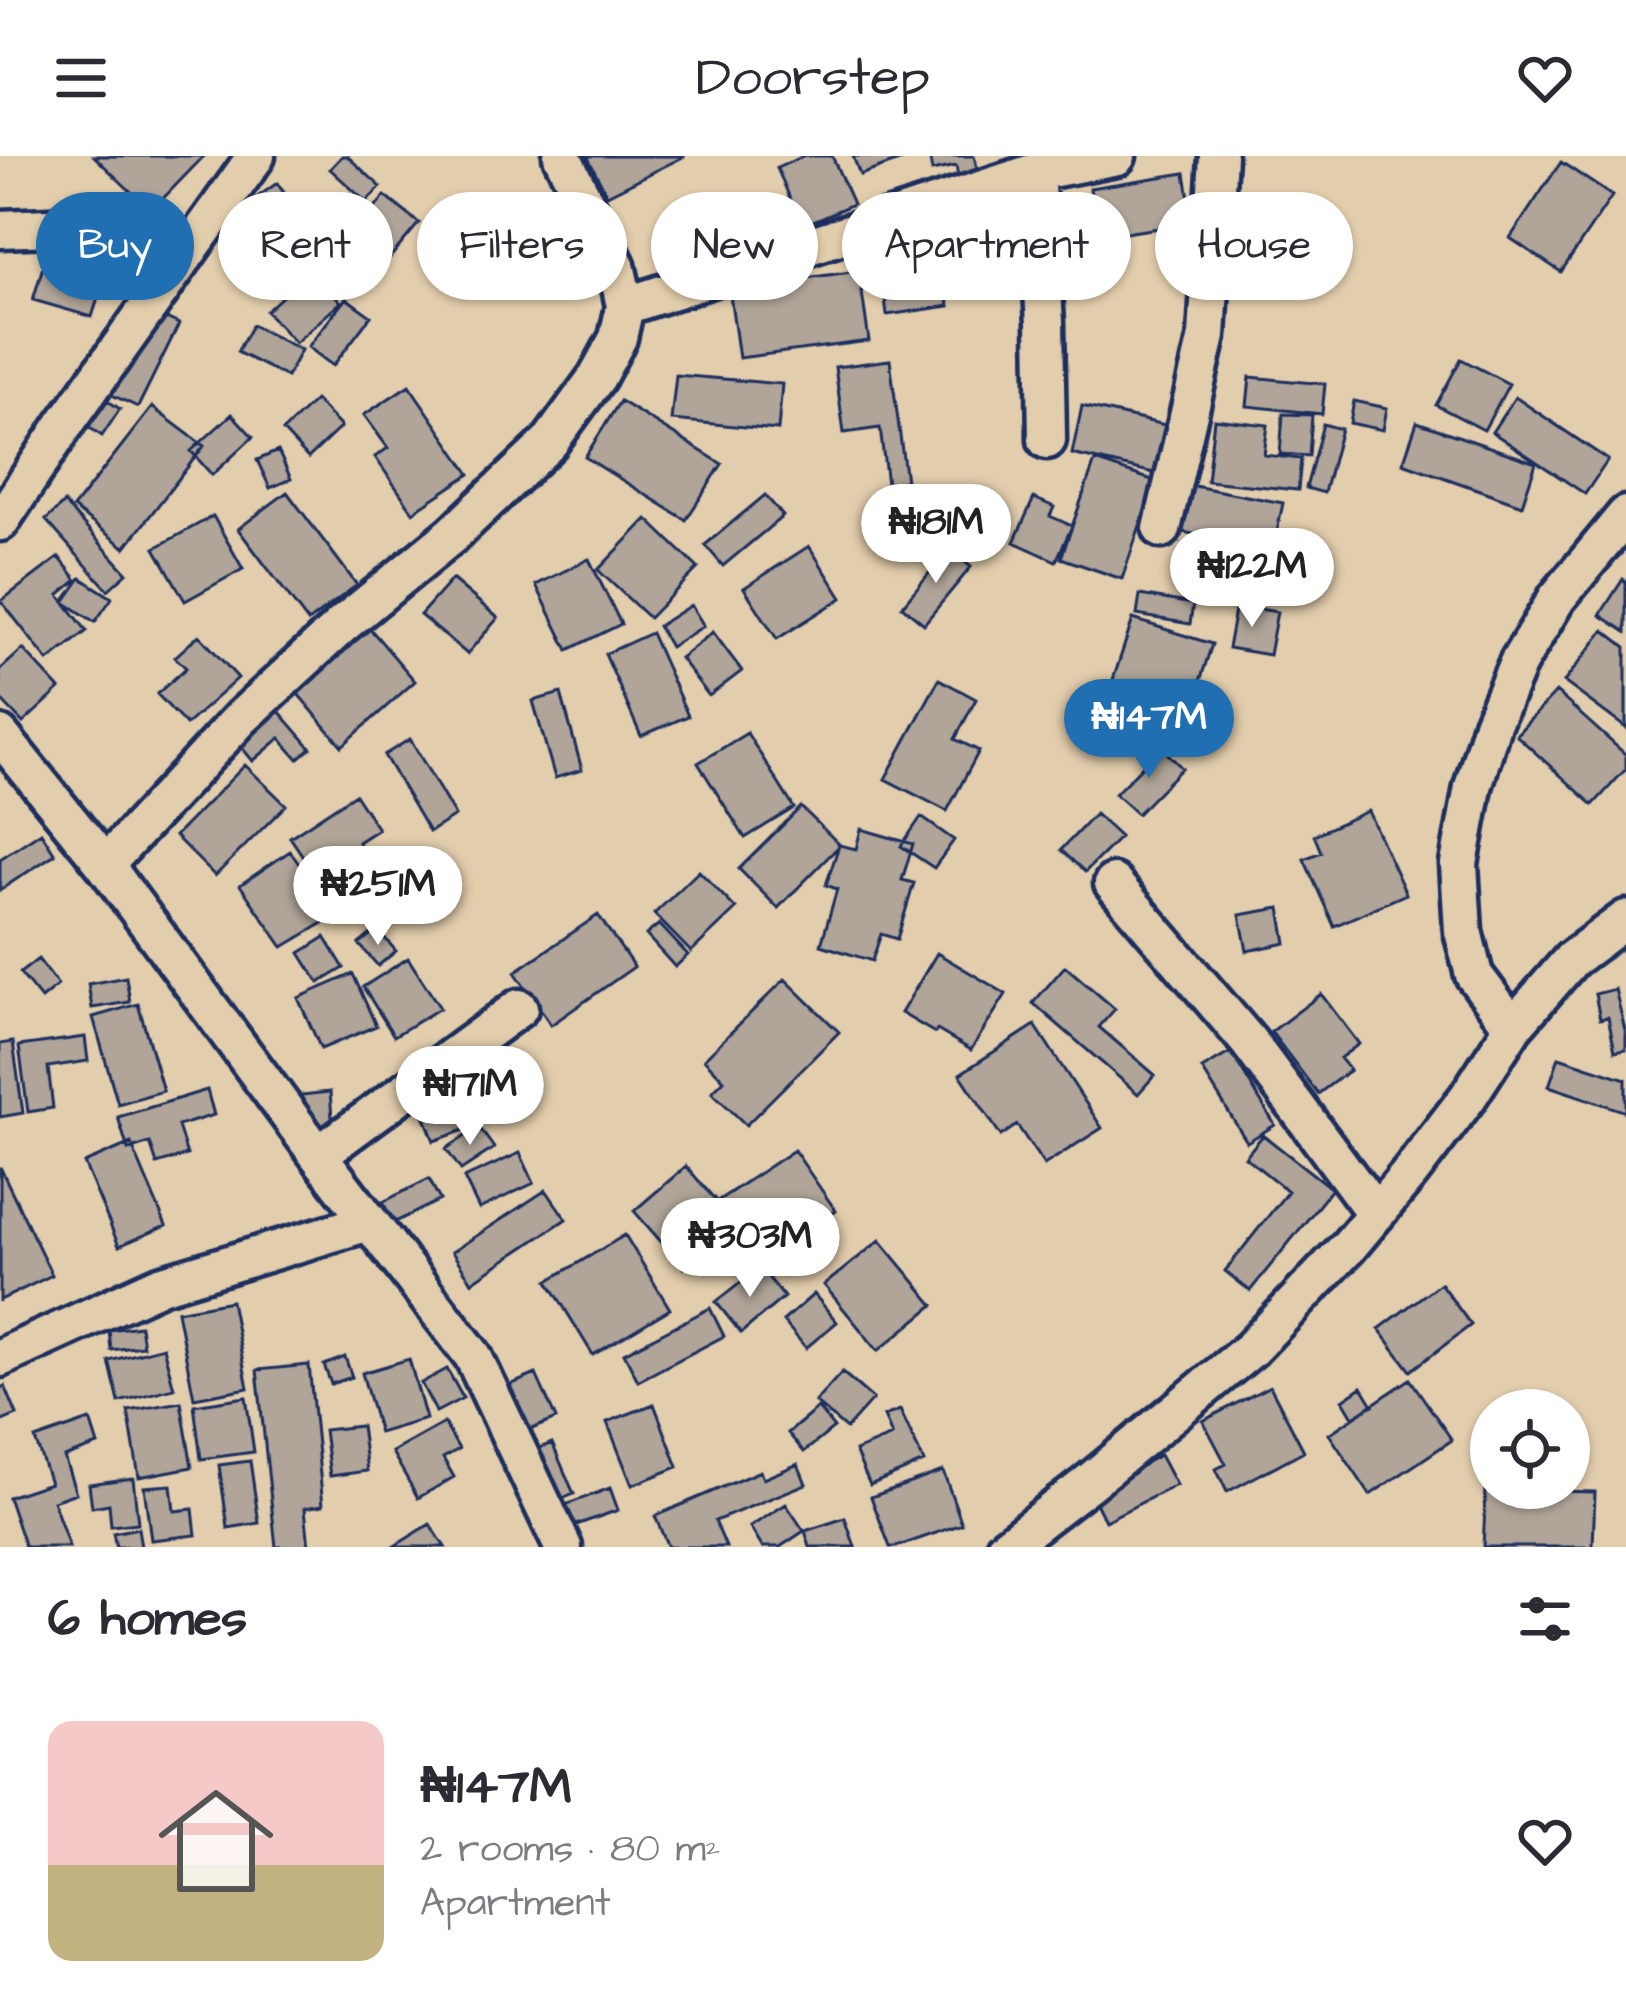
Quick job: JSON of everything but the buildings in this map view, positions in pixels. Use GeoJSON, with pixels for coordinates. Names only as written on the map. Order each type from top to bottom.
{"type":"FeatureCollection","features":[{"type":"Feature","properties":{"kind":"street"},"geometry":{"type":"LineString","coordinates":[[194,243],[256,156]]}},
{"type":"Feature","properties":{"kind":"street"},"geometry":{"type":"LineString","coordinates":[[105,865],[241,718],[342,625],[452,535],[549,443],[597,377],[618,338],[625,306],[616,266],[562,156]]}},
{"type":"Feature","properties":{"kind":"street"},"geometry":{"type":"LineString","coordinates":[[625,306],[1035,172],[1118,156]]}},
{"type":"Feature","properties":{"kind":"street"},"geometry":{"type":"LineString","coordinates":[[1162,529],[1207,336],[1219,156]]}},
{"type":"Feature","properties":{"kind":"street"},"geometry":{"type":"LineString","coordinates":[[1035,172],[1047,440]]}},
{"type":"Feature","properties":{"kind":"street"},"geometry":{"type":"LineString","coordinates":[[0,229],[36,228]]}},
{"type":"Feature","properties":{"kind":"street"},"geometry":{"type":"LineString","coordinates":[[0,522],[154,300]]}},
{"type":"Feature","properties":{"kind":"street"},"geometry":{"type":"LineString","coordinates":[[1513,1027],[1474,975],[1463,931],[1459,864],[1473,788],[1492,724],[1518,663],[1557,598],[1626,515]]}},
{"type":"Feature","properties":{"kind":"street"},"geometry":{"type":"LineString","coordinates":[[0,735],[105,865],[473,1356],[563,1547]]}},
{"type":"Feature","properties":{"kind":"street"},"geometry":{"type":"LineString","coordinates":[[1113,883],[1248,1041],[1376,1214]]}},
{"type":"Feature","properties":{"kind":"street"},"geometry":{"type":"LineString","coordinates":[[1005,1547],[1251,1349],[1376,1214],[1468,1097],[1513,1027],[1572,959],[1626,919]]}},
{"type":"Feature","properties":{"kind":"street"},"geometry":{"type":"LineString","coordinates":[[318,1155],[519,1008]]}},
{"type":"Feature","properties":{"kind":"street"},"geometry":{"type":"LineString","coordinates":[[0,1358],[160,1285],[369,1222]]}}]}
